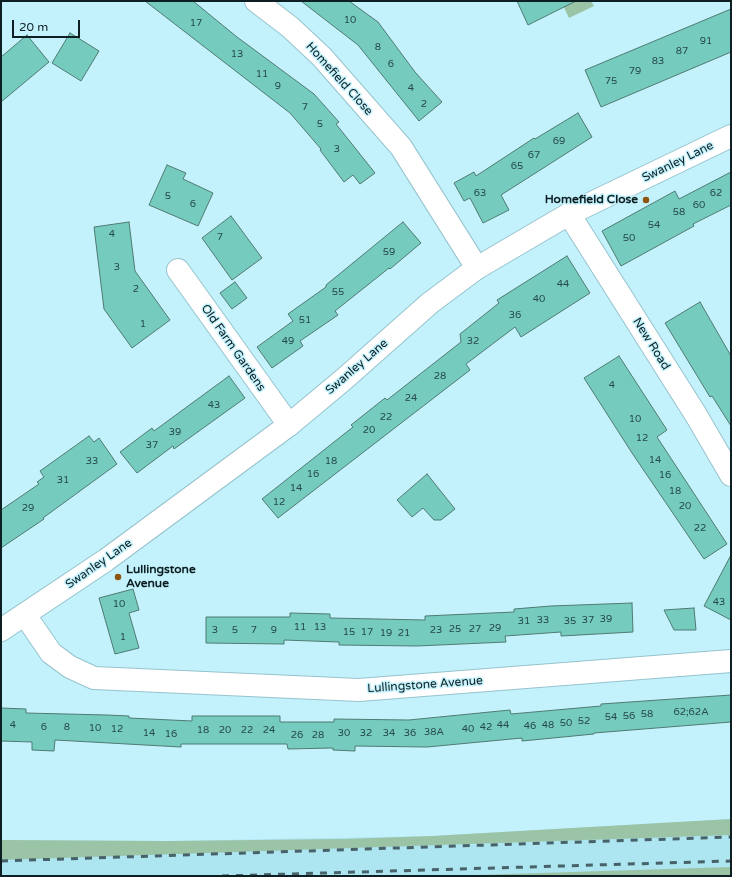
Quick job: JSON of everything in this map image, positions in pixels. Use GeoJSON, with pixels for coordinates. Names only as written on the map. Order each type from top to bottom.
{"type":"FeatureCollection","features":[{"type":"Feature","properties":{"kind":"street","name":"Homefield Close"},"geometry":{"type":"LineString","coordinates":[[256,1],[290,27],[322,57],[401,147],[477,268]]}},
{"type":"Feature","properties":{"kind":"street","name":"Swanley Lane"},"geometry":{"type":"LineString","coordinates":[[1,630],[106,560],[289,425],[343,380],[430,303],[477,268],[569,214],[731,136]]}},
{"type":"Feature","properties":{"kind":"street","name":"New Road"},"geometry":{"type":"LineString","coordinates":[[569,214],[696,415],[731,475]]}},
{"type":"Feature","properties":{"kind":"street","name":"Old Farm Gardens"},"geometry":{"type":"LineString","coordinates":[[178,270],[289,425]]}},
{"type":"Feature","properties":{"kind":"street","name":"Lullingstone Avenue"},"geometry":{"type":"LineString","coordinates":[[25,615],[51,653],[70,667],[94,678],[359,690],[731,661]]}},
{"type":"Feature","properties":{"kind":"shaded area"},"geometry":{"type":"Polygon","coordinates":[[[731,819],[731,876],[1,876],[1,840],[168,841],[432,836],[731,819]]]}},
{"type":"Feature","properties":{"kind":"green space"},"geometry":{"type":"Polygon","coordinates":[[[561,1],[591,1],[594,6],[569,18],[561,1]]]}},
{"type":"Feature","properties":{"kind":"green space"},"geometry":{"type":"Polygon","coordinates":[[[731,819],[731,835],[1,860],[1,840],[168,841],[346,839],[432,836],[731,819]]]}},
{"type":"Feature","properties":{"kind":"green space"},"geometry":{"type":"Polygon","coordinates":[[[731,867],[731,876],[446,876],[731,867]]]}},
{"type":"Feature","properties":{"kind":"building"},"geometry":{"type":"Polygon","coordinates":[[[145,1],[193,1],[237,37],[314,94],[339,122],[336,124],[375,173],[360,184],[353,175],[344,182],[320,150],[321,149],[290,113],[145,1]]]}},
{"type":"Feature","properties":{"kind":"building"},"geometry":{"type":"Polygon","coordinates":[[[301,1],[349,1],[378,22],[415,72],[442,102],[419,121],[358,45],[301,1]]]}},
{"type":"Feature","properties":{"kind":"building"},"geometry":{"type":"Polygon","coordinates":[[[517,1],[576,1],[528,25],[517,1]]]}},
{"type":"Feature","properties":{"kind":"building"},"geometry":{"type":"Polygon","coordinates":[[[731,9],[731,52],[601,107],[585,70],[731,9]]]}},
{"type":"Feature","properties":{"kind":"building"},"geometry":{"type":"Polygon","coordinates":[[[70,33],[99,51],[81,81],[52,63],[70,33]]]}},
{"type":"Feature","properties":{"kind":"building"},"geometry":{"type":"Polygon","coordinates":[[[27,35],[49,62],[1,102],[1,57],[27,35]]]}},
{"type":"Feature","properties":{"kind":"building"},"geometry":{"type":"Polygon","coordinates":[[[578,113],[592,137],[501,195],[509,210],[483,223],[470,198],[464,201],[454,183],[474,172],[476,176],[534,138],[535,139],[578,113]]]}},
{"type":"Feature","properties":{"kind":"building"},"geometry":{"type":"Polygon","coordinates":[[[167,165],[186,173],[183,179],[213,193],[198,226],[149,205],[167,165]]]}},
{"type":"Feature","properties":{"kind":"building"},"geometry":{"type":"Polygon","coordinates":[[[731,172],[731,205],[693,224],[694,226],[621,266],[602,231],[675,191],[679,199],[731,172]]]}},
{"type":"Feature","properties":{"kind":"building"},"geometry":{"type":"Polygon","coordinates":[[[231,216],[262,258],[232,280],[202,238],[231,216]]]}},
{"type":"Feature","properties":{"kind":"building"},"geometry":{"type":"Polygon","coordinates":[[[129,222],[135,271],[170,320],[132,348],[104,309],[94,227],[129,222]]]}},
{"type":"Feature","properties":{"kind":"building"},"geometry":{"type":"Polygon","coordinates":[[[403,222],[421,243],[335,311],[338,315],[300,341],[303,346],[272,368],[257,347],[293,321],[288,314],[326,287],[326,285],[403,222]]]}},
{"type":"Feature","properties":{"kind":"building"},"geometry":{"type":"Polygon","coordinates":[[[567,256],[590,293],[521,337],[515,327],[466,364],[470,370],[278,518],[262,499],[353,427],[351,425],[385,398],[387,400],[461,342],[460,334],[499,303],[497,300],[567,256]]]}},
{"type":"Feature","properties":{"kind":"building"},"geometry":{"type":"Polygon","coordinates":[[[235,282],[247,298],[232,309],[220,293],[235,282]]]}},
{"type":"Feature","properties":{"kind":"building"},"geometry":{"type":"Polygon","coordinates":[[[700,302],[731,356],[731,426],[712,396],[710,397],[665,323],[700,302]]]}},
{"type":"Feature","properties":{"kind":"building"},"geometry":{"type":"Polygon","coordinates":[[[619,356],[667,430],[657,437],[727,544],[704,559],[632,453],[584,378],[619,356]]]}},
{"type":"Feature","properties":{"kind":"building"},"geometry":{"type":"Polygon","coordinates":[[[229,376],[245,398],[174,449],[173,446],[137,473],[120,452],[152,428],[154,431],[229,376]]]}},
{"type":"Feature","properties":{"kind":"building"},"geometry":{"type":"Polygon","coordinates":[[[89,436],[94,442],[99,438],[117,464],[43,518],[44,519],[1,548],[1,510],[39,484],[37,482],[44,477],[40,471],[89,436]]]}},
{"type":"Feature","properties":{"kind":"building"},"geometry":{"type":"Polygon","coordinates":[[[427,474],[455,509],[441,520],[434,520],[423,508],[412,517],[397,500],[427,474]]]}},
{"type":"Feature","properties":{"kind":"building"},"geometry":{"type":"Polygon","coordinates":[[[731,555],[731,620],[704,606],[731,555]]]}},
{"type":"Feature","properties":{"kind":"building"},"geometry":{"type":"Polygon","coordinates":[[[133,589],[139,610],[129,613],[139,648],[115,654],[99,598],[133,589]]]}},
{"type":"Feature","properties":{"kind":"building"},"geometry":{"type":"Polygon","coordinates":[[[632,603],[633,632],[561,636],[561,632],[505,636],[506,642],[417,646],[339,645],[339,642],[284,640],[284,644],[206,643],[206,617],[290,617],[290,613],[330,614],[330,618],[425,620],[425,616],[514,612],[514,609],[551,606],[632,603]]]}},
{"type":"Feature","properties":{"kind":"building"},"geometry":{"type":"Polygon","coordinates":[[[694,608],[696,630],[674,630],[664,610],[694,608]]]}},
{"type":"Feature","properties":{"kind":"building"},"geometry":{"type":"Polygon","coordinates":[[[731,695],[731,722],[594,733],[522,741],[522,738],[427,747],[355,746],[355,751],[333,750],[333,748],[288,749],[287,744],[181,744],[181,747],[55,740],[54,751],[32,750],[32,742],[1,741],[1,708],[26,709],[26,713],[129,716],[129,718],[192,721],[192,716],[280,716],[280,722],[334,722],[334,719],[409,720],[510,710],[511,714],[601,706],[601,704],[731,695]]]}},
{"type":"Feature","properties":{"kind":"railway"},"geometry":{"type":"LineString","coordinates":[[1,861],[731,837]]}},
{"type":"Feature","properties":{"kind":"railway"},"geometry":{"type":"LineString","coordinates":[[222,876],[731,861]]}},
{"type":"Feature","properties":{"kind":"place","name":"Homefield Close"},"geometry":{"type":"Point","coordinates":[646,200]}},
{"type":"Feature","properties":{"kind":"place","name":"Lullingstone Avenue"},"geometry":{"type":"Point","coordinates":[118,577]}}]}
